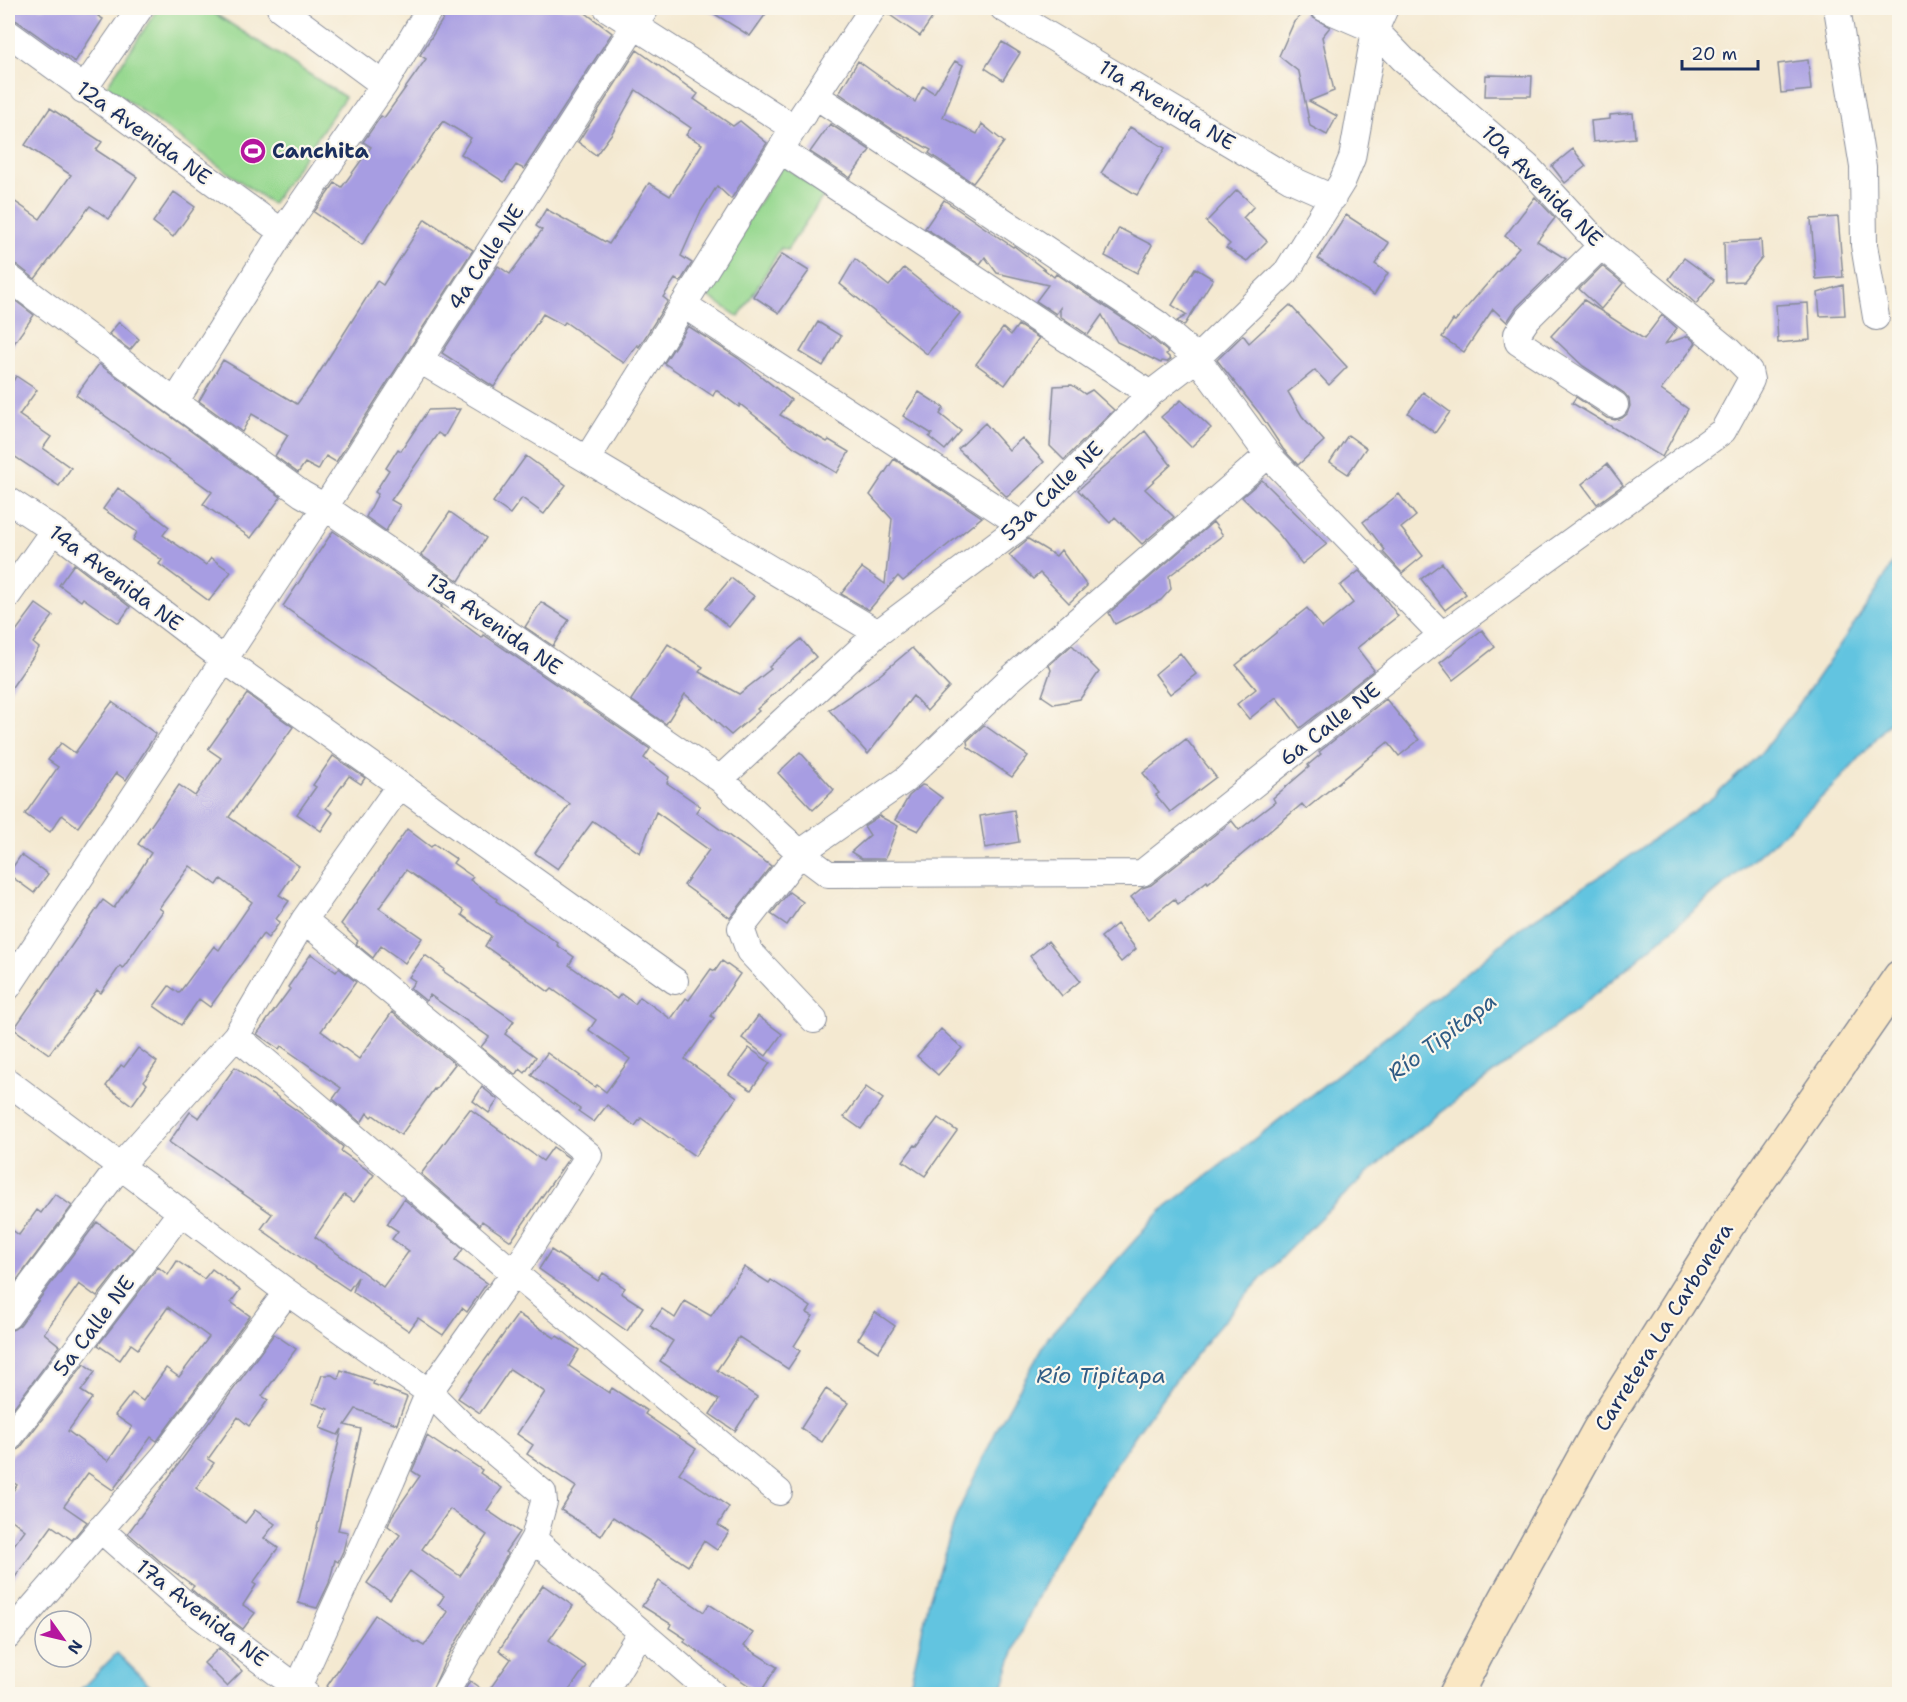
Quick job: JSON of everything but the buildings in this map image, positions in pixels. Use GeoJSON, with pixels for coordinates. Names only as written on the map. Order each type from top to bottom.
{"type":"FeatureCollection","features":[{"type":"Feature","properties":{"kind":"street"},"geometry":{"type":"LineString","coordinates":[[83,90],[140,8]]}},
{"type":"Feature","properties":{"kind":"street"},"geometry":{"type":"LineString","coordinates":[[280,8],[384,85]]}},
{"type":"Feature","properties":{"kind":"street"},"geometry":{"type":"LineString","coordinates":[[175,402],[282,232],[384,85],[430,8]]}},
{"type":"Feature","properties":{"kind":"street"},"geometry":{"type":"LineString","coordinates":[[607,8],[641,16],[794,128]]}},
{"type":"Feature","properties":{"kind":"street"},"geometry":{"type":"LineString","coordinates":[[587,459],[780,150],[873,8]]}},
{"type":"Feature","properties":{"kind":"street","name":"11a Avenida NE"},"geometry":{"type":"LineString","coordinates":[[1003,8],[1290,179],[1333,198]]}},
{"type":"Feature","properties":{"kind":"street","name":"10a Avenida NE"},"geometry":{"type":"LineString","coordinates":[[1324,8],[1380,19],[1403,59],[1527,165],[1601,246],[1728,350]]}},
{"type":"Feature","properties":{"kind":"street"},"geometry":{"type":"LineString","coordinates":[[1837,8],[1863,167],[1864,245],[1876,317]]}},
{"type":"Feature","properties":{"kind":"street","name":"4a Calle NE"},"geometry":{"type":"LineString","coordinates":[[8,987],[325,507],[641,16]]}},
{"type":"Feature","properties":{"kind":"street","name":"53a Calle NE"},"geometry":{"type":"LineString","coordinates":[[720,779],[878,633],[1022,525],[1150,394],[1197,358],[1287,271],[1333,198],[1352,159],[1380,19]]}},
{"type":"Feature","properties":{"kind":"street","name":"12a Avenida NE"},"geometry":{"type":"LineString","coordinates":[[8,33],[83,90],[282,232]]}},
{"type":"Feature","properties":{"kind":"street"},"geometry":{"type":"LineString","coordinates":[[816,96],[1158,324],[1197,358],[1268,455],[1442,635]]}},
{"type":"Feature","properties":{"kind":"street"},"geometry":{"type":"LineString","coordinates":[[780,150],[1150,394]]}},
{"type":"Feature","properties":{"kind":"street"},"geometry":{"type":"LineString","coordinates":[[1601,246],[1528,318],[1517,334],[1518,342],[1615,405]]}},
{"type":"Feature","properties":{"kind":"street","name":"13a Avenida NE"},"geometry":{"type":"LineString","coordinates":[[8,277],[302,494],[325,507],[720,779],[800,853]]}},
{"type":"Feature","properties":{"kind":"street"},"geometry":{"type":"LineString","coordinates":[[684,305],[1022,525]]}},
{"type":"Feature","properties":{"kind":"street","name":"6a Calle NE"},"geometry":{"type":"LineString","coordinates":[[800,853],[828,874],[1142,873],[1442,635],[1723,430],[1751,380],[1749,371],[1728,350]]}},
{"type":"Feature","properties":{"kind":"street"},"geometry":{"type":"LineString","coordinates":[[420,360],[878,633]]}},
{"type":"Feature","properties":{"kind":"street"},"geometry":{"type":"LineString","coordinates":[[814,1020],[749,951],[741,928],[800,853],[906,779],[1008,681],[1268,455]]}},
{"type":"Feature","properties":{"kind":"street","name":"14a Avenida NE"},"geometry":{"type":"LineString","coordinates":[[8,500],[54,530],[223,659],[675,981]]}},
{"type":"Feature","properties":{"kind":"street"},"geometry":{"type":"LineString","coordinates":[[8,595],[54,530]]}},
{"type":"Feature","properties":{"kind":"street"},"geometry":{"type":"LineString","coordinates":[[8,1316],[120,1166],[236,1036],[304,920],[400,785]]}},
{"type":"Feature","properties":{"kind":"street"},"geometry":{"type":"LineString","coordinates":[[302,1691],[429,1392],[514,1272],[589,1155],[304,920]]}},
{"type":"Feature","properties":{"kind":"street","name":"Carretera La Carbonera"},"geometry":{"type":"LineString","coordinates":[[1456,1695],[1491,1626],[1599,1430],[1725,1229],[1899,977]]}},
{"type":"Feature","properties":{"kind":"street"},"geometry":{"type":"LineString","coordinates":[[236,1036],[514,1272],[779,1492]]}},
{"type":"Feature","properties":{"kind":"street"},"geometry":{"type":"LineString","coordinates":[[8,1082],[287,1292],[429,1392],[462,1425],[543,1493],[544,1502],[534,1538],[445,1695]]}},
{"type":"Feature","properties":{"kind":"street","name":"5a Calle NE"},"geometry":{"type":"LineString","coordinates":[[8,1440],[181,1212]]}},
{"type":"Feature","properties":{"kind":"street"},"geometry":{"type":"LineString","coordinates":[[8,1636],[165,1456],[287,1292]]}},
{"type":"Feature","properties":{"kind":"street","name":"17a Avenida NE"},"geometry":{"type":"LineString","coordinates":[[100,1529],[190,1609],[302,1691]]}},
{"type":"Feature","properties":{"kind":"street"},"geometry":{"type":"LineString","coordinates":[[534,1538],[713,1695]]}},
{"type":"Feature","properties":{"kind":"street"},"geometry":{"type":"LineString","coordinates":[[603,1695],[641,1632]]}},
{"type":"Feature","properties":{"kind":"green space","name":"Canchita"},"geometry":{"type":"Polygon","coordinates":[[[158,8],[206,8],[345,97],[272,204],[107,86],[158,8]]]}},
{"type":"Feature","properties":{"kind":"green space"},"geometry":{"type":"Polygon","coordinates":[[[783,165],[824,195],[787,250],[781,248],[739,317],[702,292],[783,165]]]}},
{"type":"Feature","properties":{"kind":"water","name":"Río Tipitapa"},"geometry":{"type":"Polygon","coordinates":[[[1899,552],[1899,711],[1864,753],[1786,831],[1591,998],[1393,1151],[1310,1228],[1270,1269],[1232,1311],[1161,1399],[1097,1493],[1041,1590],[1018,1641],[1001,1694],[908,1694],[929,1600],[957,1514],[998,1427],[1049,1336],[1160,1212],[1435,999],[1524,925],[1623,861],[1716,795],[1760,754],[1795,710],[1876,592],[1899,552]]]}},
{"type":"Feature","properties":{"kind":"water"},"geometry":{"type":"Polygon","coordinates":[[[117,1653],[159,1694],[76,1694],[117,1653]]]}},
{"type":"Feature","properties":{"kind":"place","name":"Canchita"},"geometry":{"type":"Point","coordinates":[253,151]}}]}
